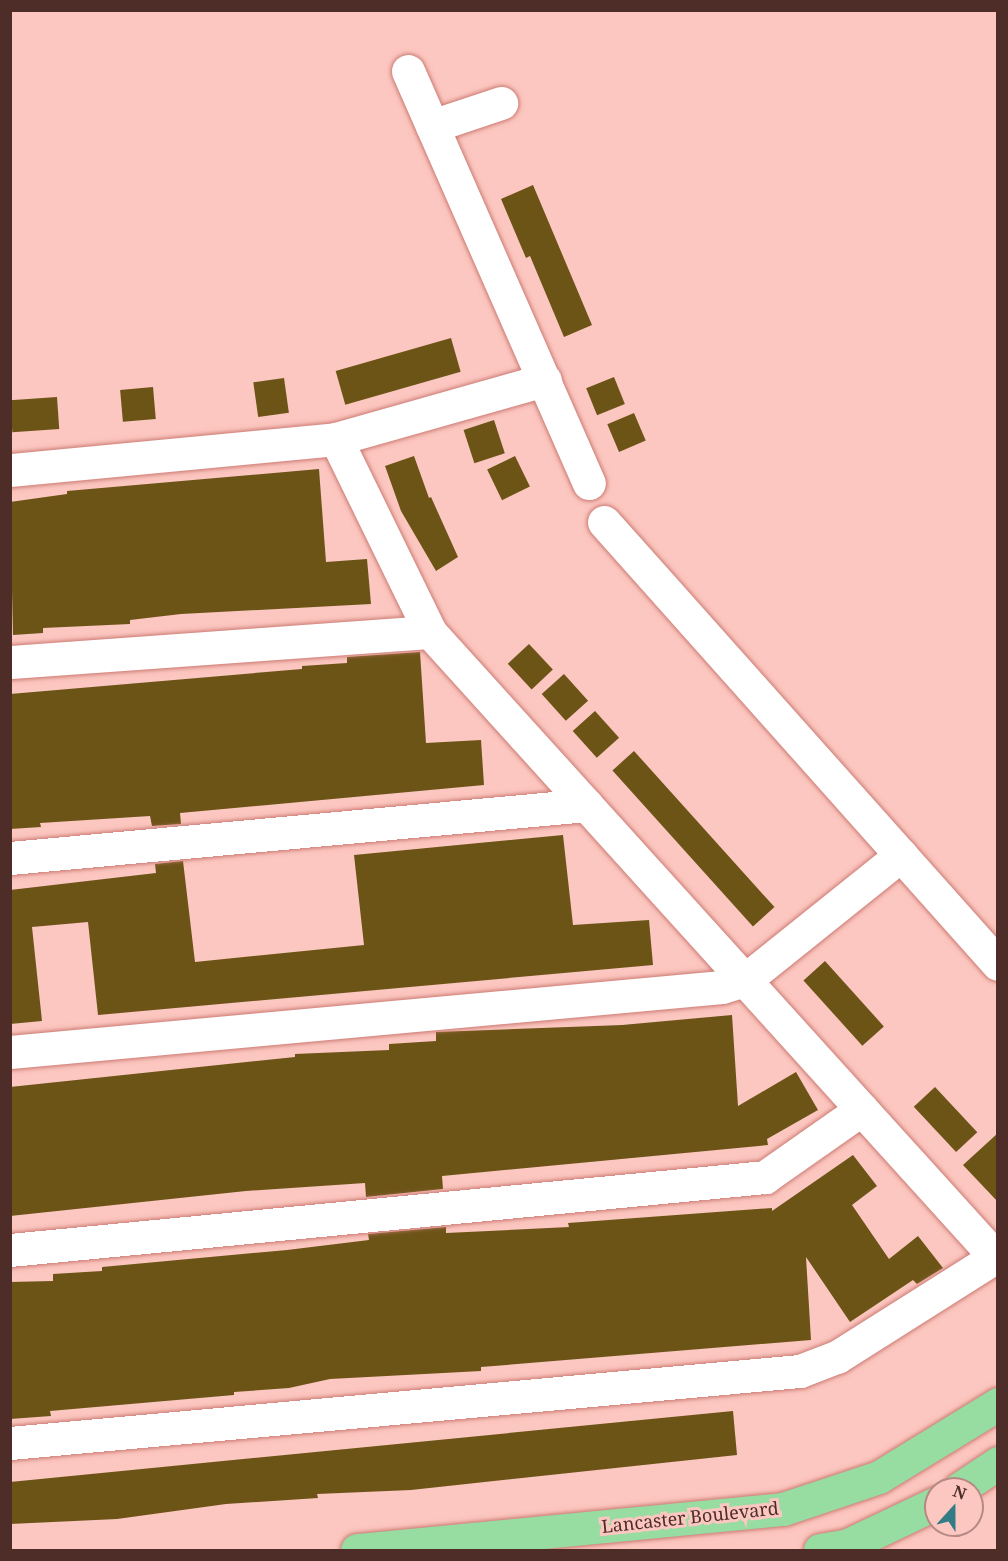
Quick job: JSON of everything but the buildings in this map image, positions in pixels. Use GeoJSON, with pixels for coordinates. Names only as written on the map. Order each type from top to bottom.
{"type":"FeatureCollection","features":[{"type":"Feature","properties":{"kind":"main road","name":"Lancaster Boulevard"},"geometry":{"type":"LineString","coordinates":[[357,1551],[783,1509],[879,1477],[998,1404]]}},
{"type":"Feature","properties":{"kind":"main road"},"geometry":{"type":"LineString","coordinates":[[977,1477],[998,1463]]}},
{"type":"Feature","properties":{"kind":"main road"},"geometry":{"type":"LineString","coordinates":[[820,1551],[848,1545],[924,1509]]}},
{"type":"Feature","properties":{"kind":"street"},"geometry":{"type":"LineString","coordinates":[[408,70],[590,483]]}},
{"type":"Feature","properties":{"kind":"street"},"geometry":{"type":"LineString","coordinates":[[432,126],[501,103]]}},
{"type":"Feature","properties":{"kind":"street"},"geometry":{"type":"LineString","coordinates":[[10,470],[336,438],[545,380]]}},
{"type":"Feature","properties":{"kind":"street"},"geometry":{"type":"LineString","coordinates":[[10,1443],[800,1371],[837,1357],[996,1258],[430,632],[336,438]]}},
{"type":"Feature","properties":{"kind":"street"},"geometry":{"type":"LineString","coordinates":[[604,522],[998,964]]}},
{"type":"Feature","properties":{"kind":"street"},"geometry":{"type":"LineString","coordinates":[[10,662],[430,632]]}},
{"type":"Feature","properties":{"kind":"street"},"geometry":{"type":"LineString","coordinates":[[10,858],[587,805]]}},
{"type":"Feature","properties":{"kind":"street"},"geometry":{"type":"LineString","coordinates":[[10,1052],[691,993],[745,980],[901,855]]}},
{"type":"Feature","properties":{"kind":"street"},"geometry":{"type":"LineString","coordinates":[[10,1250],[765,1177],[862,1109]]}}]}
